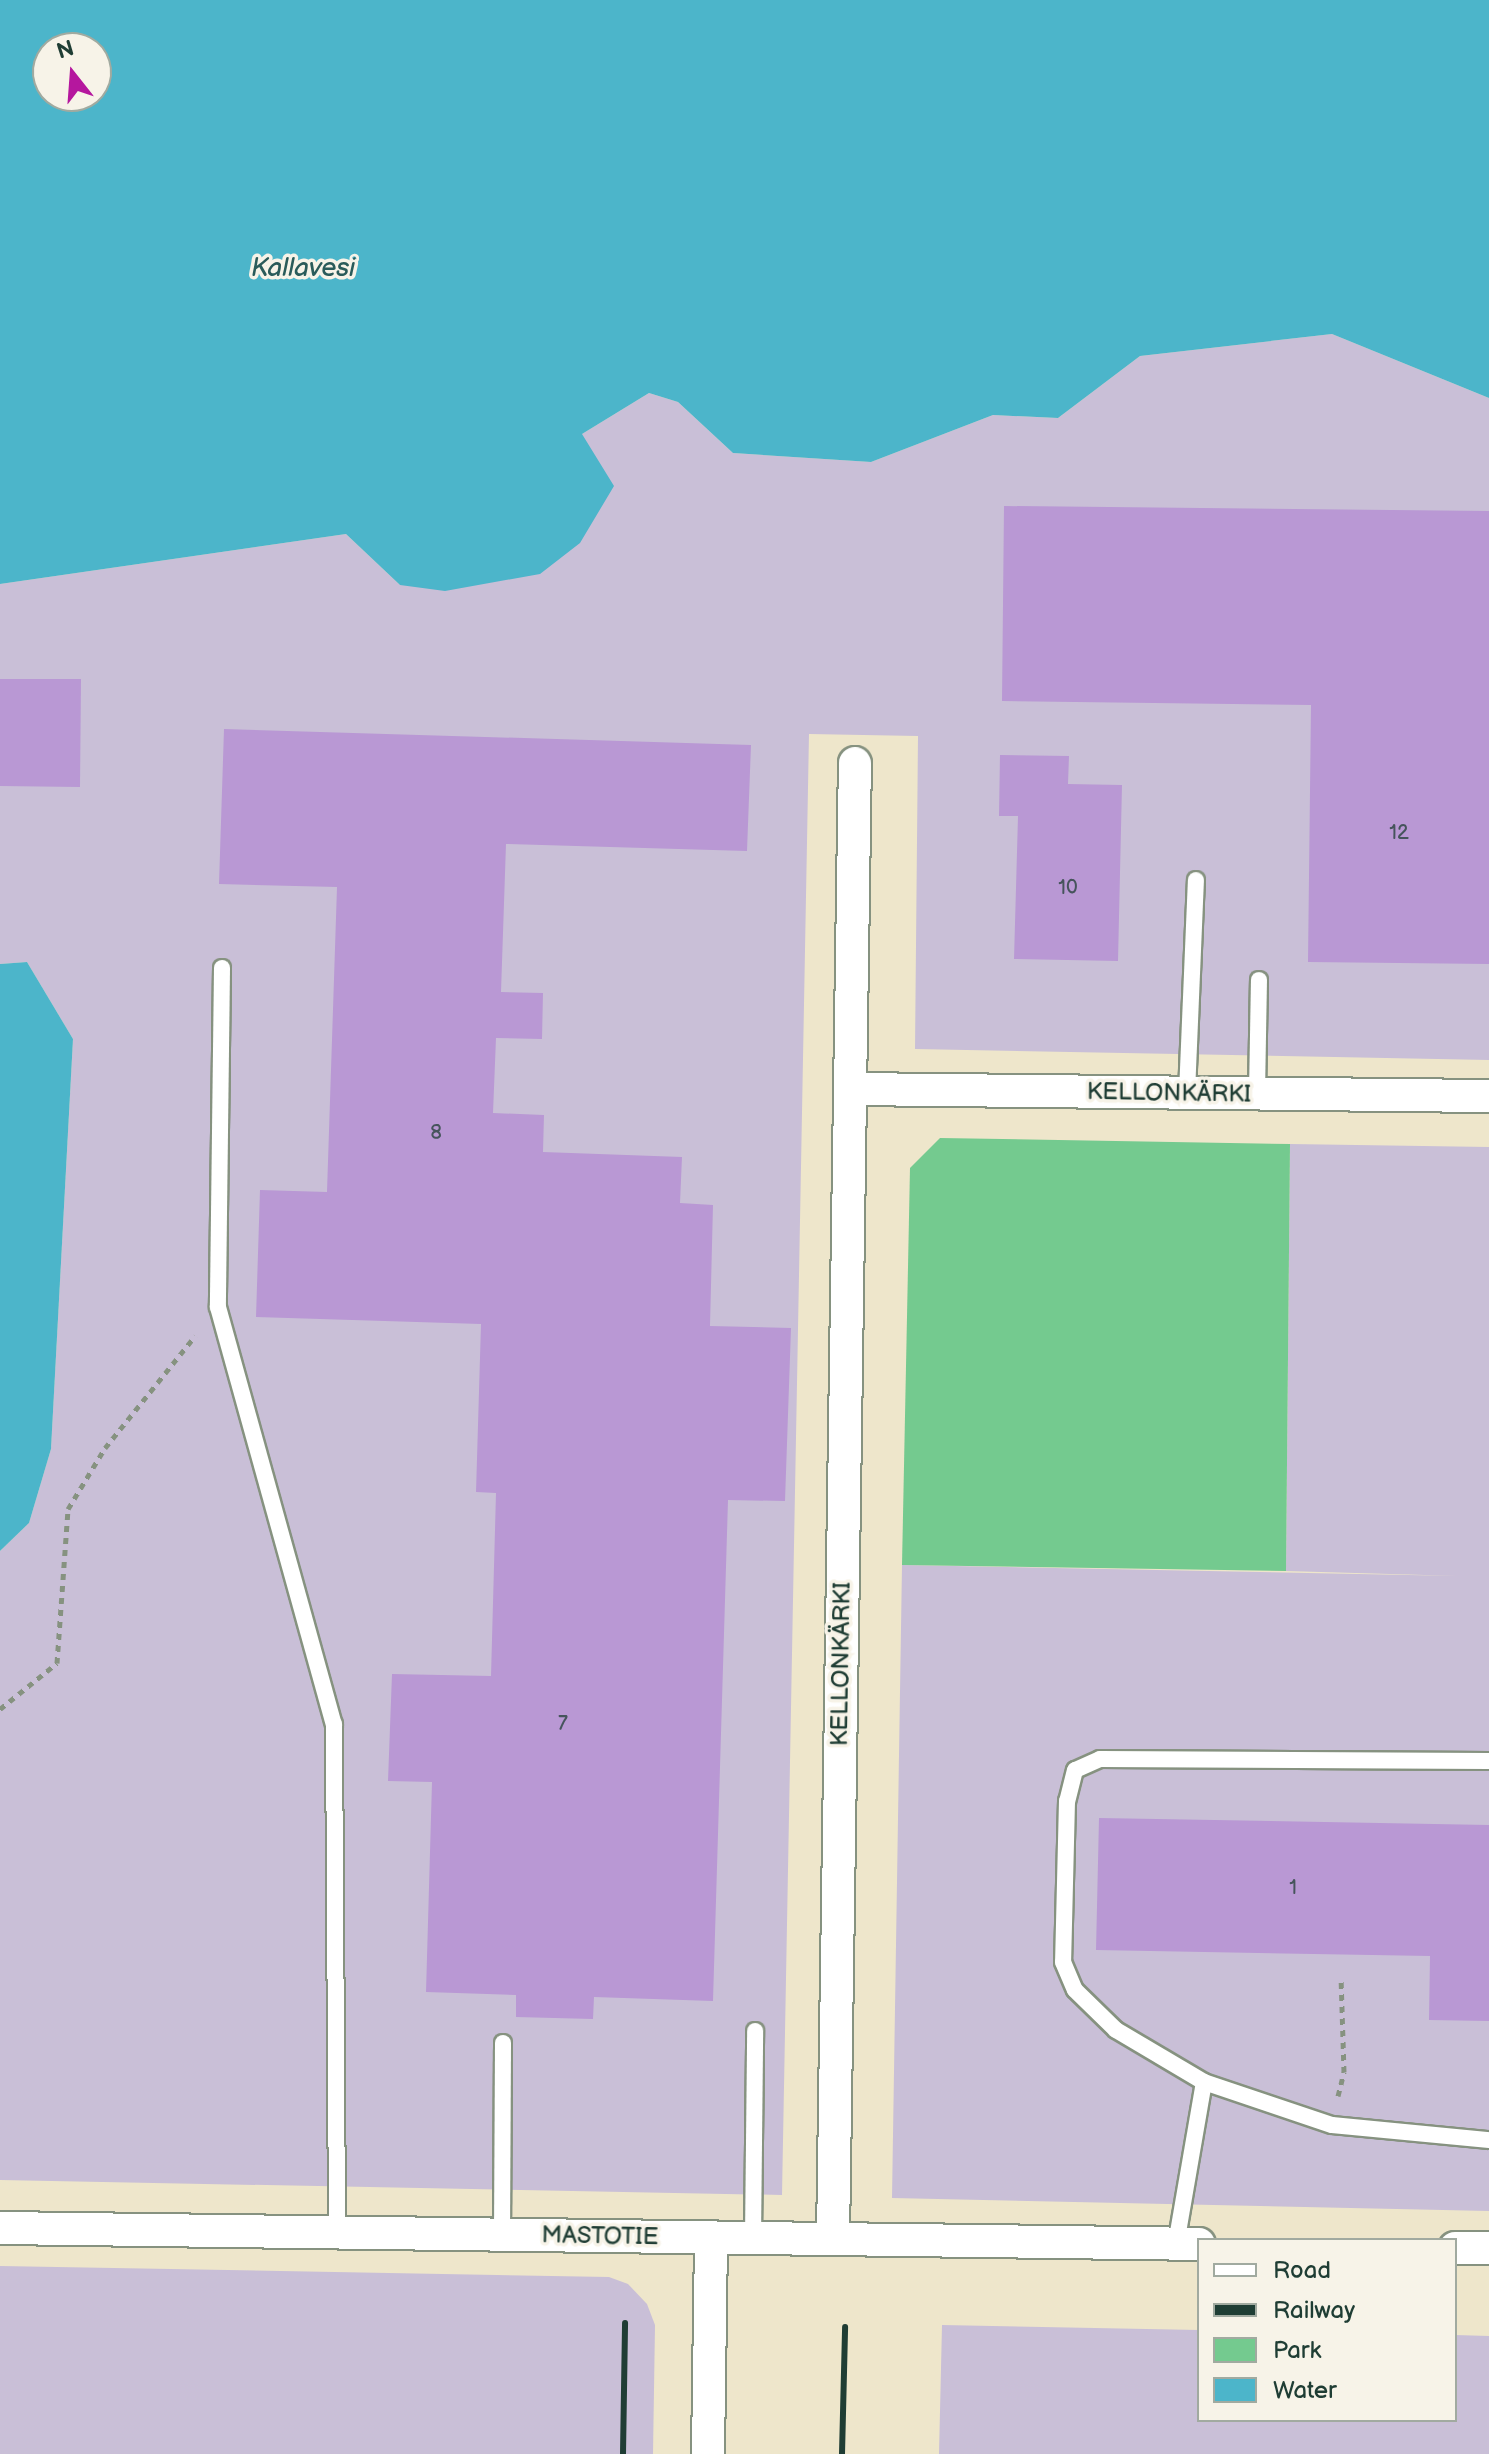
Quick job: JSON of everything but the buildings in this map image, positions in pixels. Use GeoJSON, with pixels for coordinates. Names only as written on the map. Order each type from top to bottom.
{"type":"FeatureCollection","features":[{"type":"Feature","properties":{"kind":"street","name":"KELLONKÄRKI"},"geometry":{"type":"LineString","coordinates":[[833,2239],[855,763]]}},
{"type":"Feature","properties":{"kind":"street","name":"KELLONKÄRKI"},"geometry":{"type":"LineString","coordinates":[[850,1089],[1489,1096]]}},
{"type":"Feature","properties":{"kind":"street","name":"MASTOTIE"},"geometry":{"type":"LineString","coordinates":[[0,2228],[1188,2244]]}},
{"type":"Feature","properties":{"kind":"street"},"geometry":{"type":"LineString","coordinates":[[708,2454],[711,2237]]}},
{"type":"Feature","properties":{"kind":"street"},"geometry":{"type":"LineString","coordinates":[[1457,2248],[1489,2248]]}},
{"type":"Feature","properties":{"kind":"lane"},"geometry":{"type":"LineString","coordinates":[[1187,1093],[1196,880]]}},
{"type":"Feature","properties":{"kind":"lane"},"geometry":{"type":"LineString","coordinates":[[222,968],[218,1307],[334,1724],[337,2232]]}},
{"type":"Feature","properties":{"kind":"lane"},"geometry":{"type":"LineString","coordinates":[[1257,1093],[1259,980]]}},
{"type":"Feature","properties":{"kind":"lane"},"geometry":{"type":"LineString","coordinates":[[1489,1761],[1100,1759],[1075,1770],[1067,1801],[1063,1962],[1075,1990],[1116,2030],[1204,2082],[1332,2125],[1489,2140]]}},
{"type":"Feature","properties":{"kind":"lane"},"geometry":{"type":"LineString","coordinates":[[753,2238],[755,2031]]}},
{"type":"Feature","properties":{"kind":"lane"},"geometry":{"type":"LineString","coordinates":[[502,2235],[503,2043]]}},
{"type":"Feature","properties":{"kind":"lane"},"geometry":{"type":"LineString","coordinates":[[1188,2244],[1204,2082]]}},
{"type":"Feature","properties":{"kind":"path"},"geometry":{"type":"LineString","coordinates":[[0,1709],[57,1663],[68,1509],[105,1448],[218,1307]]}},
{"type":"Feature","properties":{"kind":"path"},"geometry":{"type":"LineString","coordinates":[[1332,2125],[1344,2072],[1341,1979]]}},
{"type":"Feature","properties":{"kind":"shaded area"},"geometry":{"type":"Polygon","coordinates":[[[1332,334],[1489,398],[1489,1060],[915,1049],[918,736],[809,734],[782,2195],[0,2180],[0,1551],[29,1523],[51,1449],[73,1039],[27,962],[0,964],[0,584],[346,534],[400,585],[582,434],[649,393],[678,402],[733,453],[871,462],[993,415],[1058,418],[1140,356],[1332,334]]]}},
{"type":"Feature","properties":{"kind":"shaded area"},"geometry":{"type":"Polygon","coordinates":[[[1290,1144],[1489,1147],[1489,2211],[892,2198],[902,1565],[1459,1576],[1286,1571],[1290,1144]]]}},
{"type":"Feature","properties":{"kind":"shaded area"},"geometry":{"type":"Polygon","coordinates":[[[0,2266],[609,2277],[628,2284],[647,2304],[655,2325],[653,2454],[0,2454],[0,2266]]]}},
{"type":"Feature","properties":{"kind":"shaded area"},"geometry":{"type":"Polygon","coordinates":[[[942,2325],[1197,2330],[1197,2422],[1457,2422],[1457,2335],[1489,2336],[1489,2454],[939,2454],[942,2325]]]}},
{"type":"Feature","properties":{"kind":"green space"},"geometry":{"type":"Polygon","coordinates":[[[940,1138],[1290,1144],[1286,1571],[902,1565],[910,1168],[940,1138]]]}},
{"type":"Feature","properties":{"kind":"water","name":"Kallavesi"},"geometry":{"type":"Polygon","coordinates":[[[0,0],[1489,0],[1489,398],[1332,334],[1140,356],[1058,418],[993,415],[871,462],[733,453],[678,402],[649,393],[582,434],[614,486],[580,543],[540,574],[445,591],[400,585],[346,534],[0,584],[0,0]]]}},
{"type":"Feature","properties":{"kind":"water"},"geometry":{"type":"Polygon","coordinates":[[[27,962],[73,1039],[51,1449],[29,1523],[0,1551],[0,964],[27,962]]]}},
{"type":"Feature","properties":{"kind":"railway"},"geometry":{"type":"LineString","coordinates":[[623,2454],[625,2323]]}},
{"type":"Feature","properties":{"kind":"railway"},"geometry":{"type":"LineString","coordinates":[[842,2454],[845,2327]]}}]}
